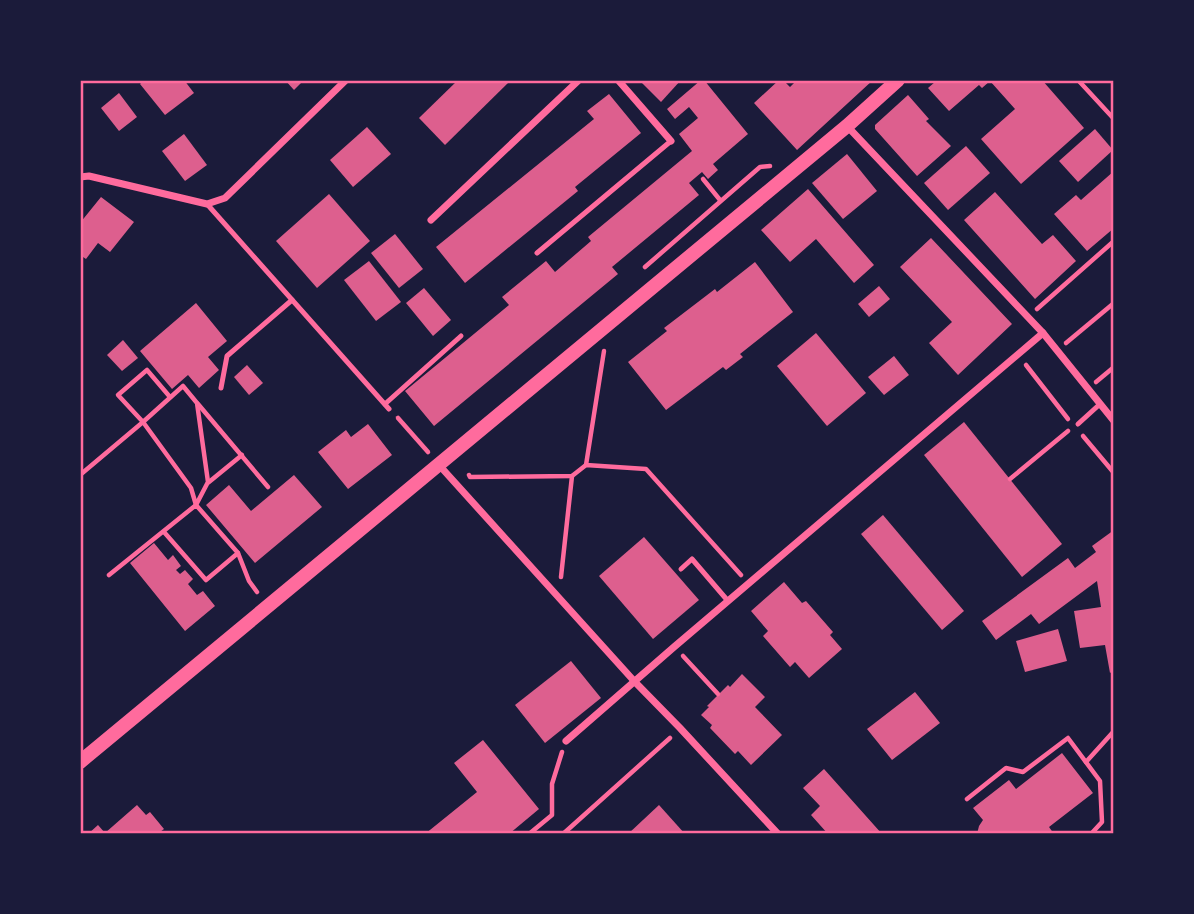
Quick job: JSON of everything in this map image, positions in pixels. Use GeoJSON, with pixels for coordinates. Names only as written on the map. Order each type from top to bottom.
{"type":"FeatureCollection","features":[{"type":"Feature","properties":{"kind":"main road"},"geometry":{"type":"LineString","coordinates":[[80,762],[898,80]]}},
{"type":"Feature","properties":{"kind":"street"},"geometry":{"type":"LineString","coordinates":[[80,177],[89,176],[207,204],[225,198],[346,80]]}},
{"type":"Feature","properties":{"kind":"street"},"geometry":{"type":"LineString","coordinates":[[431,220],[579,80]]}},
{"type":"Feature","properties":{"kind":"street"},"geometry":{"type":"LineString","coordinates":[[618,80],[671,141]]}},
{"type":"Feature","properties":{"kind":"street"},"geometry":{"type":"LineString","coordinates":[[846,126],[1042,333],[1114,421]]}},
{"type":"Feature","properties":{"kind":"street"},"geometry":{"type":"LineString","coordinates":[[566,741],[1042,333]]}},
{"type":"Feature","properties":{"kind":"street"},"geometry":{"type":"LineString","coordinates":[[439,465],[635,682],[778,834]]}},
{"type":"Feature","properties":{"kind":"lane"},"geometry":{"type":"LineString","coordinates":[[537,253],[671,141]]}},
{"type":"Feature","properties":{"kind":"lane"},"geometry":{"type":"LineString","coordinates":[[207,204],[387,407],[461,336]]}},
{"type":"Feature","properties":{"kind":"lane"},"geometry":{"type":"LineString","coordinates":[[221,388],[227,356],[292,300]]}},
{"type":"Feature","properties":{"kind":"lane"},"geometry":{"type":"LineString","coordinates":[[1078,424],[1100,404]]}},
{"type":"Feature","properties":{"kind":"lane"},"geometry":{"type":"LineString","coordinates":[[681,569],[692,559],[728,601]]}},
{"type":"Feature","properties":{"kind":"path"},"geometry":{"type":"LineString","coordinates":[[1078,80],[1114,119]]}},
{"type":"Feature","properties":{"kind":"path"},"geometry":{"type":"LineString","coordinates":[[702,179],[720,200]]}},
{"type":"Feature","properties":{"kind":"path"},"geometry":{"type":"LineString","coordinates":[[1036,310],[1114,241]]}},
{"type":"Feature","properties":{"kind":"path"},"geometry":{"type":"LineString","coordinates":[[1065,344],[1114,303]]}},
{"type":"Feature","properties":{"kind":"path"},"geometry":{"type":"LineString","coordinates":[[586,465],[604,346],[593,355]]}},
{"type":"Feature","properties":{"kind":"path"},"geometry":{"type":"LineString","coordinates":[[1096,383],[1114,368]]}},
{"type":"Feature","properties":{"kind":"path"},"geometry":{"type":"LineString","coordinates":[[170,397],[147,370],[118,395],[143,422],[191,488],[196,505],[238,553],[248,581],[257,592]]}},
{"type":"Feature","properties":{"kind":"path"},"geometry":{"type":"LineString","coordinates":[[80,475],[183,386],[268,486]]}},
{"type":"Feature","properties":{"kind":"path"},"geometry":{"type":"LineString","coordinates":[[197,403],[208,482]]}},
{"type":"Feature","properties":{"kind":"path"},"geometry":{"type":"LineString","coordinates":[[387,407],[428,452]]}},
{"type":"Feature","properties":{"kind":"path"},"geometry":{"type":"LineString","coordinates":[[1010,479],[1078,424]]}},
{"type":"Feature","properties":{"kind":"path"},"geometry":{"type":"LineString","coordinates":[[109,575],[196,505],[208,482],[242,455]]}},
{"type":"Feature","properties":{"kind":"path"},"geometry":{"type":"LineString","coordinates":[[464,470],[470,477],[572,476],[586,465],[646,468],[741,575]]}},
{"type":"Feature","properties":{"kind":"path"},"geometry":{"type":"LineString","coordinates":[[561,577],[572,476]]}},
{"type":"Feature","properties":{"kind":"path"},"geometry":{"type":"LineString","coordinates":[[164,532],[206,580],[238,553]]}},
{"type":"Feature","properties":{"kind":"path"},"geometry":{"type":"LineString","coordinates":[[683,655],[718,694]]}},
{"type":"Feature","properties":{"kind":"path"},"geometry":{"type":"LineString","coordinates":[[1086,762],[1114,731]]}},
{"type":"Feature","properties":{"kind":"path"},"geometry":{"type":"LineString","coordinates":[[563,834],[670,737]]}},
{"type":"Feature","properties":{"kind":"path"},"geometry":{"type":"LineString","coordinates":[[967,799],[1006,768],[1023,772],[1068,738],[1100,781],[1102,822],[1091,834]]}},
{"type":"Feature","properties":{"kind":"path"},"geometry":{"type":"LineString","coordinates":[[529,834],[552,815],[552,783],[566,741]]}},
{"type":"Feature","properties":{"kind":"building"},"geometry":{"type":"Polygon","coordinates":[[[144,80],[184,80],[194,93],[165,115],[140,84],[144,80]]]}},
{"type":"Feature","properties":{"kind":"building"},"geometry":{"type":"Polygon","coordinates":[[[285,80],[304,80],[294,90],[285,80]]]}},
{"type":"Feature","properties":{"kind":"building"},"geometry":{"type":"Polygon","coordinates":[[[458,80],[511,80],[445,145],[419,118],[458,80]]]}},
{"type":"Feature","properties":{"kind":"building"},"geometry":{"type":"Polygon","coordinates":[[[639,80],[681,80],[661,102],[639,80]]]}},
{"type":"Feature","properties":{"kind":"building"},"geometry":{"type":"Polygon","coordinates":[[[704,80],[748,134],[713,164],[718,170],[708,179],[702,172],[689,183],[699,195],[612,267],[618,274],[434,426],[405,391],[509,305],[502,297],[546,261],[555,272],[591,241],[588,237],[692,151],[679,134],[698,118],[689,107],[675,119],[667,109],[704,80]]]}},
{"type":"Feature","properties":{"kind":"building"},"geometry":{"type":"Polygon","coordinates":[[[779,80],[783,80],[790,87],[797,80],[873,80],[797,150],[754,103],[779,80]]]}},
{"type":"Feature","properties":{"kind":"building"},"geometry":{"type":"Polygon","coordinates":[[[933,80],[1042,80],[1084,128],[1021,184],[981,139],[1015,109],[990,81],[982,88],[979,85],[949,111],[928,88],[935,82],[933,80]]]}},
{"type":"Feature","properties":{"kind":"building"},"geometry":{"type":"Polygon","coordinates":[[[119,93],[137,117],[119,131],[101,108],[119,93]]]}},
{"type":"Feature","properties":{"kind":"building"},"geometry":{"type":"Polygon","coordinates":[[[609,94],[641,133],[575,187],[578,191],[465,283],[436,247],[594,119],[587,111],[609,94]]]}},
{"type":"Feature","properties":{"kind":"building"},"geometry":{"type":"Polygon","coordinates":[[[908,95],[929,119],[926,121],[951,146],[917,176],[875,129],[875,125],[908,95]]]}},
{"type":"Feature","properties":{"kind":"building"},"geometry":{"type":"Polygon","coordinates":[[[367,127],[391,154],[353,187],[330,160],[367,127]]]}},
{"type":"Feature","properties":{"kind":"building"},"geometry":{"type":"Polygon","coordinates":[[[1095,129],[1113,150],[1078,182],[1059,161],[1095,129]]]}},
{"type":"Feature","properties":{"kind":"building"},"geometry":{"type":"Polygon","coordinates":[[[184,134],[207,165],[185,181],[162,151],[184,134]]]}},
{"type":"Feature","properties":{"kind":"building"},"geometry":{"type":"Polygon","coordinates":[[[966,146],[990,173],[948,210],[924,183],[966,146]]]}},
{"type":"Feature","properties":{"kind":"building"},"geometry":{"type":"Polygon","coordinates":[[[847,154],[877,191],[843,219],[812,183],[847,154]]]}},
{"type":"Feature","properties":{"kind":"building"},"geometry":{"type":"Polygon","coordinates":[[[1114,171],[1114,228],[1087,251],[1054,214],[1076,195],[1081,200],[1114,171]]]}},
{"type":"Feature","properties":{"kind":"building"},"geometry":{"type":"Polygon","coordinates":[[[808,189],[874,265],[854,283],[816,239],[790,262],[761,230],[808,189]]]}},
{"type":"Feature","properties":{"kind":"building"},"geometry":{"type":"Polygon","coordinates":[[[995,192],[1042,244],[1053,235],[1076,261],[1035,299],[964,220],[995,192]]]}},
{"type":"Feature","properties":{"kind":"building"},"geometry":{"type":"Polygon","coordinates":[[[329,194],[370,241],[317,288],[276,241],[329,194]]]}},
{"type":"Feature","properties":{"kind":"building"},"geometry":{"type":"Polygon","coordinates":[[[101,197],[134,222],[110,252],[98,243],[86,259],[80,255],[80,223],[101,197]]]}},
{"type":"Feature","properties":{"kind":"building"},"geometry":{"type":"Polygon","coordinates":[[[395,234],[423,269],[399,288],[371,253],[395,234]]]}},
{"type":"Feature","properties":{"kind":"building"},"geometry":{"type":"Polygon","coordinates":[[[931,238],[1012,324],[958,375],[929,343],[952,322],[900,267],[931,238]]]}},
{"type":"Feature","properties":{"kind":"building"},"geometry":{"type":"Polygon","coordinates":[[[369,261],[401,302],[376,321],[344,280],[369,261]]]}},
{"type":"Feature","properties":{"kind":"building"},"geometry":{"type":"Polygon","coordinates":[[[755,262],[793,312],[740,354],[743,357],[726,370],[723,367],[666,410],[628,362],[667,331],[664,328],[755,262]]]}},
{"type":"Feature","properties":{"kind":"building"},"geometry":{"type":"Polygon","coordinates":[[[879,286],[890,299],[869,317],[858,304],[879,286]]]}},
{"type":"Feature","properties":{"kind":"building"},"geometry":{"type":"Polygon","coordinates":[[[424,288],[451,320],[433,336],[406,303],[424,288]]]}},
{"type":"Feature","properties":{"kind":"building"},"geometry":{"type":"Polygon","coordinates":[[[196,303],[227,341],[208,357],[219,370],[199,388],[188,375],[172,389],[140,351],[196,303]]]}},
{"type":"Feature","properties":{"kind":"building"},"geometry":{"type":"Polygon","coordinates":[[[816,333],[866,393],[827,426],[777,366],[816,333]]]}},
{"type":"Feature","properties":{"kind":"building"},"geometry":{"type":"Polygon","coordinates":[[[123,340],[138,358],[122,371],[107,355],[123,340]]]}},
{"type":"Feature","properties":{"kind":"building"},"geometry":{"type":"Polygon","coordinates":[[[894,356],[909,375],[884,395],[868,377],[894,356]]]}},
{"type":"Feature","properties":{"kind":"building"},"geometry":{"type":"Polygon","coordinates":[[[247,365],[263,383],[249,395],[234,377],[247,365]]]}},
{"type":"Feature","properties":{"kind":"building"},"geometry":{"type":"Polygon","coordinates":[[[964,422],[1062,544],[1022,577],[924,455],[964,422]]]}},
{"type":"Feature","properties":{"kind":"building"},"geometry":{"type":"Polygon","coordinates":[[[368,424],[392,455],[348,489],[318,452],[346,430],[351,437],[368,424]]]}},
{"type":"Feature","properties":{"kind":"building"},"geometry":{"type":"Polygon","coordinates":[[[294,475],[322,507],[255,563],[206,505],[229,485],[251,511],[294,475]]]}},
{"type":"Feature","properties":{"kind":"building"},"geometry":{"type":"Polygon","coordinates":[[[883,515],[964,611],[942,630],[861,534],[883,515]]]}},
{"type":"Feature","properties":{"kind":"building"},"geometry":{"type":"Polygon","coordinates":[[[1114,530],[1114,670],[1110,673],[1105,645],[1080,648],[1074,611],[1101,607],[1097,581],[1039,624],[1031,614],[996,640],[982,621],[1068,558],[1075,568],[1096,552],[1092,546],[1114,530]]]}},
{"type":"Feature","properties":{"kind":"building"},"geometry":{"type":"Polygon","coordinates":[[[644,537],[699,600],[653,639],[599,576],[644,537]]]}},
{"type":"Feature","properties":{"kind":"building"},"geometry":{"type":"Polygon","coordinates":[[[154,543],[168,560],[173,555],[181,566],[176,570],[180,574],[185,570],[193,579],[188,584],[197,595],[203,591],[215,606],[185,631],[130,563],[154,543]]]}},
{"type":"Feature","properties":{"kind":"building"},"geometry":{"type":"Polygon","coordinates":[[[784,582],[802,603],[806,601],[833,632],[830,635],[842,649],[809,678],[795,662],[790,667],[763,636],[768,631],[751,611],[784,582]]]}},
{"type":"Feature","properties":{"kind":"building"},"geometry":{"type":"Polygon","coordinates":[[[1058,629],[1067,661],[1025,672],[1016,641],[1058,629]]]}},
{"type":"Feature","properties":{"kind":"building"},"geometry":{"type":"Polygon","coordinates":[[[571,661],[601,698],[545,743],[515,705],[571,661]]]}},
{"type":"Feature","properties":{"kind":"building"},"geometry":{"type":"Polygon","coordinates":[[[742,674],[765,697],[755,707],[782,735],[751,765],[738,751],[735,754],[701,715],[728,685],[730,687],[742,674]]]}},
{"type":"Feature","properties":{"kind":"building"},"geometry":{"type":"Polygon","coordinates":[[[915,692],[940,723],[892,760],[867,729],[915,692]]]}},
{"type":"Feature","properties":{"kind":"building"},"geometry":{"type":"Polygon","coordinates":[[[483,740],[539,809],[509,834],[425,834],[477,792],[454,763],[483,740]]]}},
{"type":"Feature","properties":{"kind":"building"},"geometry":{"type":"Polygon","coordinates":[[[1062,753],[1093,793],[1049,827],[1054,834],[977,834],[983,820],[973,808],[1009,780],[1016,789],[1062,753]]]}},
{"type":"Feature","properties":{"kind":"building"},"geometry":{"type":"Polygon","coordinates":[[[824,769],[882,834],[828,834],[811,815],[820,806],[803,788],[824,769]]]}},
{"type":"Feature","properties":{"kind":"building"},"geometry":{"type":"Polygon","coordinates":[[[137,805],[146,815],[150,812],[164,829],[161,834],[88,834],[98,825],[105,833],[137,805]]]}},
{"type":"Feature","properties":{"kind":"building"},"geometry":{"type":"Polygon","coordinates":[[[659,805],[685,834],[628,834],[659,805]]]}}]}
